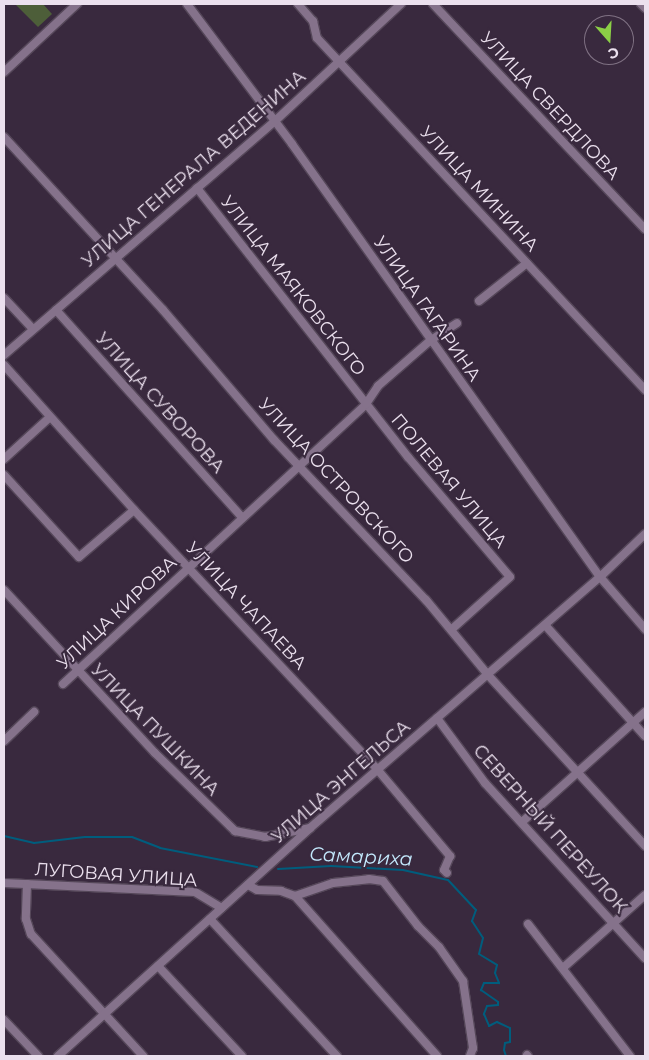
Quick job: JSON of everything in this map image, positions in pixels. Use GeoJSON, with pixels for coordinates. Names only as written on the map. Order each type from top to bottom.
{"type":"FeatureCollection","features":[{"type":"Feature","properties":{"kind":"street"},"geometry":{"type":"LineString","coordinates":[[4,72],[77,4]]}},
{"type":"Feature","properties":{"kind":"street","name":"УЛИЦА ГАГАРИНА"},"geometry":{"type":"LineString","coordinates":[[187,4],[275,121],[600,577],[645,629]]}},
{"type":"Feature","properties":{"kind":"street","name":"УЛИЦА МИНИНА"},"geometry":{"type":"LineString","coordinates":[[298,4],[313,21],[318,38],[645,390]]}},
{"type":"Feature","properties":{"kind":"street","name":"УЛИЦА ГЕНЕРАЛА ВЕДЕНИНА"},"geometry":{"type":"LineString","coordinates":[[4,355],[114,258],[275,121],[401,4]]}},
{"type":"Feature","properties":{"kind":"street","name":"УЛИЦА СВЕРДЛОВА"},"geometry":{"type":"LineString","coordinates":[[433,4],[645,229]]}},
{"type":"Feature","properties":{"kind":"street"},"geometry":{"type":"LineString","coordinates":[[641,4],[645,8]]}},
{"type":"Feature","properties":{"kind":"street","name":"УЛИЦА ОСТРОВСКОГО"},"geometry":{"type":"LineString","coordinates":[[4,137],[298,465],[451,630],[488,674],[645,846]]}},
{"type":"Feature","properties":{"kind":"street","name":"УЛИЦА МАЯКОВСКОГО"},"geometry":{"type":"LineString","coordinates":[[197,188],[366,404]]}},
{"type":"Feature","properties":{"kind":"street"},"geometry":{"type":"LineString","coordinates":[[479,301],[527,263]]}},
{"type":"Feature","properties":{"kind":"street"},"geometry":{"type":"LineString","coordinates":[[4,298],[33,329]]}},
{"type":"Feature","properties":{"kind":"street","name":"УЛИЦА СУВОРОВА"},"geometry":{"type":"LineString","coordinates":[[56,310],[241,516]]}},
{"type":"Feature","properties":{"kind":"street","name":"УЛИЦА КИРОВА"},"geometry":{"type":"LineString","coordinates":[[63,684],[241,516],[366,404],[378,386],[430,340],[457,322]]}},
{"type":"Feature","properties":{"kind":"street","name":"УЛИЦА ЧАПАЕВА"},"geometry":{"type":"LineString","coordinates":[[4,365],[134,510],[377,769],[450,856],[444,870],[447,873]]}},
{"type":"Feature","properties":{"kind":"street","name":"ПОЛЕВАЯ УЛИЦА"},"geometry":{"type":"LineString","coordinates":[[366,404],[510,577],[451,630]]}},
{"type":"Feature","properties":{"kind":"street"},"geometry":{"type":"LineString","coordinates":[[4,460],[50,417]]}},
{"type":"Feature","properties":{"kind":"street"},"geometry":{"type":"LineString","coordinates":[[4,475],[79,557],[134,510]]}},
{"type":"Feature","properties":{"kind":"street","name":"УЛИЦА ЭНГЕЛЬСА"},"geometry":{"type":"LineString","coordinates":[[58,1056],[310,828],[600,577],[645,534]]}},
{"type":"Feature","properties":{"kind":"street","name":"УЛИЦА ПУШКИНА"},"geometry":{"type":"LineString","coordinates":[[4,590],[77,670],[209,808],[235,831],[265,837],[310,828]]}},
{"type":"Feature","properties":{"kind":"street"},"geometry":{"type":"LineString","coordinates":[[545,625],[645,736]]}},
{"type":"Feature","properties":{"kind":"street"},"geometry":{"type":"LineString","coordinates":[[4,740],[34,712]]}},
{"type":"Feature","properties":{"kind":"street"},"geometry":{"type":"LineString","coordinates":[[522,822],[645,712]]}},
{"type":"Feature","properties":{"kind":"street","name":"СЕВЕРНЫЙ ПЕРЕУЛОК"},"geometry":{"type":"LineString","coordinates":[[437,718],[485,783],[645,958]]}},
{"type":"Feature","properties":{"kind":"street"},"geometry":{"type":"LineString","coordinates":[[295,896],[333,883],[369,878],[383,881],[418,926],[439,947],[462,981],[473,1048],[470,1056]]}},
{"type":"Feature","properties":{"kind":"street","name":"ЛУГОВАЯ УЛИЦА"},"geometry":{"type":"LineString","coordinates":[[4,883],[195,892],[222,908]]}},
{"type":"Feature","properties":{"kind":"street"},"geometry":{"type":"LineString","coordinates":[[27,884],[26,919],[31,934],[143,1056]]}},
{"type":"Feature","properties":{"kind":"street"},"geometry":{"type":"LineString","coordinates":[[248,885],[257,890],[281,891],[295,896],[437,1056]]}},
{"type":"Feature","properties":{"kind":"street"},"geometry":{"type":"LineString","coordinates":[[564,967],[645,895]]}},
{"type":"Feature","properties":{"kind":"street"},"geometry":{"type":"LineString","coordinates":[[210,919],[336,1056]]}},
{"type":"Feature","properties":{"kind":"street"},"geometry":{"type":"LineString","coordinates":[[528,924],[564,967],[592,1009],[630,1056]]}},
{"type":"Feature","properties":{"kind":"street"},"geometry":{"type":"LineString","coordinates":[[158,966],[242,1056]]}},
{"type":"Feature","properties":{"kind":"street"},"geometry":{"type":"LineString","coordinates":[[4,1020],[38,1056]]}},
{"type":"Feature","properties":{"kind":"green space"},"geometry":{"type":"Polygon","coordinates":[[[15,4],[43,4],[52,14],[38,27],[15,4]]]}},
{"type":"Feature","properties":{"kind":"waterway","name":"Самариха"},"geometry":{"type":"LineString","coordinates":[[4,836],[34,843],[85,837],[132,837],[160,848],[257,867]]}},
{"type":"Feature","properties":{"kind":"waterway","name":"Самариха"},"geometry":{"type":"LineString","coordinates":[[278,869],[331,866],[403,870],[448,880],[476,910],[472,921],[483,938],[479,954],[497,965],[495,973],[499,983],[484,983],[481,990],[498,1002],[498,1005],[487,1006],[484,1014],[489,1026],[497,1022],[510,1028],[510,1042],[505,1043],[504,1050],[506,1056]]}}]}
